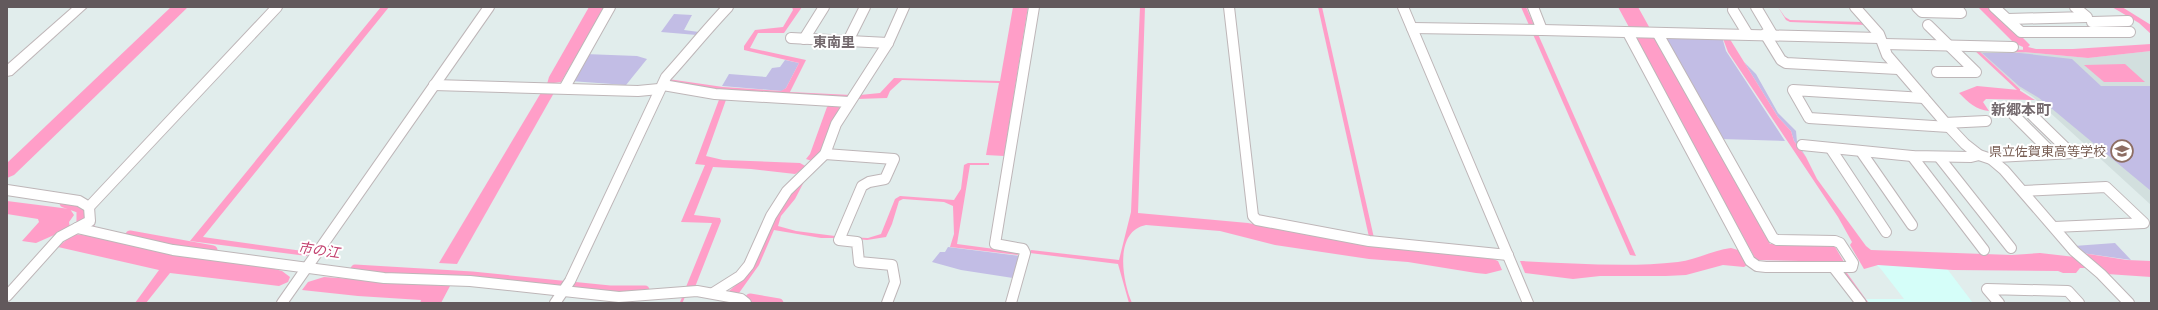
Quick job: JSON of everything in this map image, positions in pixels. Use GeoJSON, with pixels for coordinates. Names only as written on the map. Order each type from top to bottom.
{"type":"FeatureCollection","features":[{"type":"Feature","properties":{"kind":"street"},"geometry":{"type":"LineString","coordinates":[[7,72],[81,7]]}},
{"type":"Feature","properties":{"kind":"street"},"geometry":{"type":"LineString","coordinates":[[7,296],[58,239],[90,221],[89,207],[277,7]]}},
{"type":"Feature","properties":{"kind":"street"},"geometry":{"type":"LineString","coordinates":[[282,303],[304,269],[312,260],[489,7]]}},
{"type":"Feature","properties":{"kind":"street"},"geometry":{"type":"LineString","coordinates":[[565,87],[610,7]]}},
{"type":"Feature","properties":{"kind":"street"},"geometry":{"type":"LineString","coordinates":[[555,303],[567,286],[666,77],[689,52],[698,38],[728,7]]}},
{"type":"Feature","properties":{"kind":"street"},"geometry":{"type":"LineString","coordinates":[[804,39],[824,7]]}},
{"type":"Feature","properties":{"kind":"street"},"geometry":{"type":"LineString","coordinates":[[848,41],[865,7]]}},
{"type":"Feature","properties":{"kind":"street"},"geometry":{"type":"LineString","coordinates":[[713,293],[740,276],[749,265],[771,216],[787,191],[825,154],[836,124],[888,43],[904,7]]}},
{"type":"Feature","properties":{"kind":"street"},"geometry":{"type":"LineString","coordinates":[[1011,303],[1025,253],[1023,249],[998,246],[995,244],[1034,7]]}},
{"type":"Feature","properties":{"kind":"street"},"geometry":{"type":"LineString","coordinates":[[1229,7],[1253,216],[1257,220],[1369,241],[1508,255]]}},
{"type":"Feature","properties":{"kind":"street"},"geometry":{"type":"LineString","coordinates":[[1403,7],[1528,303]]}},
{"type":"Feature","properties":{"kind":"street"},"geometry":{"type":"LineString","coordinates":[[1533,7],[1541,30]]}},
{"type":"Feature","properties":{"kind":"street"},"geometry":{"type":"LineString","coordinates":[[1756,7],[1781,60],[1786,62],[1898,69]]}},
{"type":"Feature","properties":{"kind":"street"},"geometry":{"type":"LineString","coordinates":[[1855,7],[1872,24],[1882,41],[1887,55],[1947,125],[1965,144],[1979,155],[1991,159],[2004,170],[2081,258],[2093,267],[2129,303]]}},
{"type":"Feature","properties":{"kind":"street"},"geometry":{"type":"LineString","coordinates":[[1917,7],[1922,12],[1962,12],[1956,7]]}},
{"type":"Feature","properties":{"kind":"street"},"geometry":{"type":"LineString","coordinates":[[1994,7],[2021,32],[2130,32]]}},
{"type":"Feature","properties":{"kind":"street"},"geometry":{"type":"LineString","coordinates":[[2075,7],[2103,32]]}},
{"type":"Feature","properties":{"kind":"street"},"geometry":{"type":"LineString","coordinates":[[1733,10],[1747,34]]}},
{"type":"Feature","properties":{"kind":"street"},"geometry":{"type":"LineString","coordinates":[[2008,19],[2128,21]]}},
{"type":"Feature","properties":{"kind":"street"},"geometry":{"type":"LineString","coordinates":[[1928,25],[1976,72],[1937,72]]}},
{"type":"Feature","properties":{"kind":"street"},"geometry":{"type":"LineString","coordinates":[[1412,28],[1541,30],[1648,34],[1768,34],[1951,46],[2013,47]]}},
{"type":"Feature","properties":{"kind":"street"},"geometry":{"type":"LineString","coordinates":[[1632,33],[1750,261],[1757,266],[1766,267],[1852,267],[1853,263],[1840,243],[1835,241],[1777,240],[1773,238],[1658,34]]}},
{"type":"Feature","properties":{"kind":"street"},"geometry":{"type":"LineString","coordinates":[[791,38],[888,43]]}},
{"type":"Feature","properties":{"kind":"street"},"geometry":{"type":"LineString","coordinates":[[434,85],[565,87],[638,91],[661,87],[715,94],[849,102]]}},
{"type":"Feature","properties":{"kind":"street"},"geometry":{"type":"LineString","coordinates":[[1924,98],[1793,90],[1809,118],[1947,125],[1986,121]]}},
{"type":"Feature","properties":{"kind":"street"},"geometry":{"type":"LineString","coordinates":[[2013,114],[2053,154]]}},
{"type":"Feature","properties":{"kind":"street"},"geometry":{"type":"LineString","coordinates":[[2032,115],[2070,153]]}},
{"type":"Feature","properties":{"kind":"street"},"geometry":{"type":"LineString","coordinates":[[1802,145],[1862,153],[1912,156],[1971,157],[1979,155]]}},
{"type":"Feature","properties":{"kind":"street"},"geometry":{"type":"LineString","coordinates":[[1831,149],[1886,232]]}},
{"type":"Feature","properties":{"kind":"street"},"geometry":{"type":"LineString","coordinates":[[1991,159],[1997,157],[2092,152]]}},
{"type":"Feature","properties":{"kind":"street"},"geometry":{"type":"LineString","coordinates":[[1862,153],[1912,225]]}},
{"type":"Feature","properties":{"kind":"street"},"geometry":{"type":"LineString","coordinates":[[825,154],[894,160],[889,178],[885,181],[868,182],[862,186],[840,240],[857,242],[859,262],[892,265],[895,282],[887,303]]}},
{"type":"Feature","properties":{"kind":"street"},"geometry":{"type":"LineString","coordinates":[[1912,156],[1984,250]]}},
{"type":"Feature","properties":{"kind":"street"},"geometry":{"type":"LineString","coordinates":[[1939,157],[2011,248]]}},
{"type":"Feature","properties":{"kind":"street"},"geometry":{"type":"LineString","coordinates":[[2023,191],[2106,187],[2144,223],[2054,226]]}},
{"type":"Feature","properties":{"kind":"street"},"geometry":{"type":"LineString","coordinates":[[7,190],[79,201],[89,207]]}},
{"type":"Feature","properties":{"kind":"street"},"geometry":{"type":"LineString","coordinates":[[77,228],[173,250],[304,269],[384,278],[567,286],[619,297],[666,292],[713,293],[741,299],[746,303]]}},
{"type":"Feature","properties":{"kind":"street"},"geometry":{"type":"LineString","coordinates":[[1834,268],[1861,303]]}},
{"type":"Feature","properties":{"kind":"street"},"geometry":{"type":"LineString","coordinates":[[1999,303],[1987,289],[2068,290],[2079,303]]}},
{"type":"Feature","properties":{"kind":"shaded area"},"geometry":{"type":"Polygon","coordinates":[[[171,7],[188,7],[14,175],[7,178],[7,163],[171,7]]]}},
{"type":"Feature","properties":{"kind":"shaded area"},"geometry":{"type":"Polygon","coordinates":[[[381,7],[389,7],[203,237],[310,252],[307,256],[190,241],[381,7]]]}},
{"type":"Feature","properties":{"kind":"shaded area"},"geometry":{"type":"Polygon","coordinates":[[[589,7],[605,7],[561,82],[547,84],[549,77],[589,7]]]}},
{"type":"Feature","properties":{"kind":"shaded area"},"geometry":{"type":"Polygon","coordinates":[[[792,7],[802,7],[784,33],[758,33],[750,48],[806,60],[790,92],[851,95],[849,98],[742,93],[667,83],[668,79],[723,87],[781,91],[786,88],[799,63],[744,50],[744,46],[755,30],[783,27],[793,10],[792,7]]]}},
{"type":"Feature","properties":{"kind":"shaded area"},"geometry":{"type":"Polygon","coordinates":[[[1013,7],[1028,7],[1004,156],[986,155],[999,83],[902,80],[890,91],[887,98],[857,99],[860,95],[880,93],[894,78],[1000,81],[1013,7]]]}},
{"type":"Feature","properties":{"kind":"shaded area"},"geometry":{"type":"Polygon","coordinates":[[[1140,7],[1145,7],[1138,213],[1248,223],[1371,246],[1493,259],[1498,261],[1502,270],[1486,274],[1476,273],[1408,262],[1369,259],[1275,245],[1220,231],[1146,225],[1136,229],[1129,236],[1125,246],[1123,258],[1125,282],[1132,303],[1129,303],[1118,264],[1030,253],[1031,250],[1119,260],[1131,212],[1140,7]]]}},
{"type":"Feature","properties":{"kind":"shaded area"},"geometry":{"type":"Polygon","coordinates":[[[1318,7],[1322,7],[1374,238],[1369,237],[1318,7]]]}},
{"type":"Feature","properties":{"kind":"shaded area"},"geometry":{"type":"Polygon","coordinates":[[[1521,7],[1526,7],[1636,256],[1630,255],[1521,7]]]}},
{"type":"Feature","properties":{"kind":"shaded area"},"geometry":{"type":"Polygon","coordinates":[[[1618,7],[1638,7],[1770,244],[1834,245],[1844,262],[1756,260],[1618,7]]]}},
{"type":"Feature","properties":{"kind":"shaded area"},"geometry":{"type":"Polygon","coordinates":[[[1778,7],[1785,17],[1790,20],[1862,22],[1867,25],[1790,22],[1786,20],[1778,7]]]}},
{"type":"Feature","properties":{"kind":"shaded area"},"geometry":{"type":"Polygon","coordinates":[[[1978,7],[1990,7],[1996,11],[2030,45],[2028,47],[2036,49],[2073,49],[2151,44],[2151,51],[2088,58],[2023,52],[2023,47],[2014,43],[1978,7]]]}},
{"type":"Feature","properties":{"kind":"shaded area"},"geometry":{"type":"Polygon","coordinates":[[[2112,7],[2122,7],[2151,25],[2151,34],[2139,23],[2112,7]]]}},
{"type":"Feature","properties":{"kind":"shaded area"},"geometry":{"type":"Polygon","coordinates":[[[674,14],[692,15],[684,30],[699,32],[697,35],[661,32],[674,14]]]}},
{"type":"Feature","properties":{"kind":"shaded area"},"geometry":{"type":"Polygon","coordinates":[[[1661,35],[1722,37],[1726,51],[1785,141],[1720,139],[1661,35]]]}},
{"type":"Feature","properties":{"kind":"shaded area"},"geometry":{"type":"Polygon","coordinates":[[[1722,36],[1728,36],[1778,117],[1791,131],[1794,141],[1806,157],[1817,179],[1866,246],[1871,250],[2012,255],[2040,253],[2075,257],[2088,268],[2080,268],[2076,273],[2063,273],[2058,271],[1953,270],[1878,265],[1864,269],[1850,245],[1852,242],[1838,217],[1728,52],[1722,36]]]}},
{"type":"Feature","properties":{"kind":"shaded area","name":"県立佐賀東高等学校"},"geometry":{"type":"Polygon","coordinates":[[[2151,51],[2151,205],[2033,97],[2019,88],[1979,52],[2023,52],[2088,58],[2151,51]]]}},
{"type":"Feature","properties":{"kind":"shaded area","name":"県立佐賀東高等学校"},"geometry":{"type":"Polygon","coordinates":[[[1982,53],[2020,53],[2072,59],[2101,86],[2151,86],[2151,191],[2039,98],[2019,86],[1982,53]]]}},
{"type":"Feature","properties":{"kind":"shaded area"},"geometry":{"type":"Polygon","coordinates":[[[585,54],[637,56],[647,59],[626,85],[570,81],[585,54]]]}},
{"type":"Feature","properties":{"kind":"shaded area"},"geometry":{"type":"Polygon","coordinates":[[[785,60],[799,63],[786,88],[782,91],[722,86],[729,74],[766,77],[772,68],[780,67],[785,60]]]}},
{"type":"Feature","properties":{"kind":"shaded area"},"geometry":{"type":"Polygon","coordinates":[[[1744,62],[1756,74],[1778,113],[1796,131],[1797,142],[1806,157],[1794,141],[1791,131],[1778,117],[1744,62]]]}},
{"type":"Feature","properties":{"kind":"shaded area"},"geometry":{"type":"Polygon","coordinates":[[[2125,64],[2145,82],[2104,82],[2084,65],[2125,64]]]}},
{"type":"Feature","properties":{"kind":"shaded area"},"geometry":{"type":"Polygon","coordinates":[[[1977,86],[2019,90],[2035,100],[1986,99],[1983,102],[1989,111],[1984,110],[1972,105],[1959,93],[1977,86]]]}},
{"type":"Feature","properties":{"kind":"shaded area"},"geometry":{"type":"Polygon","coordinates":[[[542,91],[555,91],[457,264],[439,263],[542,91]]]}},
{"type":"Feature","properties":{"kind":"shaded area"},"geometry":{"type":"Polygon","coordinates":[[[720,97],[727,97],[706,156],[723,160],[800,163],[807,167],[795,174],[751,169],[713,167],[694,215],[720,218],[721,221],[695,287],[686,287],[712,223],[681,222],[705,165],[695,164],[720,97]]]}},
{"type":"Feature","properties":{"kind":"shaded area"},"geometry":{"type":"Polygon","coordinates":[[[830,104],[841,104],[820,153],[812,161],[806,159],[810,154],[827,107],[830,104]]]}},
{"type":"Feature","properties":{"kind":"shaded area"},"geometry":{"type":"Polygon","coordinates":[[[968,163],[989,163],[989,165],[970,165],[957,244],[1017,252],[1018,255],[950,247],[954,234],[953,206],[944,202],[903,199],[899,201],[892,224],[886,237],[867,240],[845,238],[868,238],[881,234],[895,199],[900,196],[954,200],[961,189],[964,165],[968,163]]]}},
{"type":"Feature","properties":{"kind":"shaded area"},"geometry":{"type":"Polygon","coordinates":[[[806,178],[795,199],[781,216],[778,226],[796,231],[835,236],[835,238],[821,238],[774,230],[759,265],[739,293],[728,292],[744,278],[776,216],[797,185],[806,178]]]}},
{"type":"Feature","properties":{"kind":"shaded area"},"geometry":{"type":"Polygon","coordinates":[[[7,201],[70,209],[74,215],[69,222],[70,228],[36,243],[22,241],[39,222],[38,219],[7,214],[7,201]]]}},
{"type":"Feature","properties":{"kind":"shaded area"},"geometry":{"type":"Polygon","coordinates":[[[73,234],[101,237],[184,255],[271,268],[282,271],[290,277],[288,282],[279,286],[170,273],[146,303],[135,303],[159,270],[58,247],[73,234]]]}},
{"type":"Feature","properties":{"kind":"shaded area"},"geometry":{"type":"Polygon","coordinates":[[[2115,243],[2131,260],[2082,253],[2074,246],[2115,243]]]}},
{"type":"Feature","properties":{"kind":"shaded area"},"geometry":{"type":"Polygon","coordinates":[[[948,247],[1020,256],[1013,278],[961,270],[932,262],[940,252],[945,252],[948,247]]]}},
{"type":"Feature","properties":{"kind":"shaded area"},"geometry":{"type":"Polygon","coordinates":[[[1731,248],[1738,250],[1747,265],[1744,267],[1723,265],[1686,275],[1600,276],[1573,279],[1525,273],[1520,261],[1639,265],[1658,264],[1685,261],[1731,248]]]}},
{"type":"Feature","properties":{"kind":"shaded area"},"geometry":{"type":"Polygon","coordinates":[[[2082,253],[2127,260],[2151,261],[2151,277],[2107,274],[2082,253]]]}},
{"type":"Feature","properties":{"kind":"shaded area"},"geometry":{"type":"Polygon","coordinates":[[[1868,258],[1945,266],[1973,303],[1869,303],[1866,299],[1904,299],[1880,268],[1868,258]]]}},
{"type":"Feature","properties":{"kind":"shaded area"},"geometry":{"type":"Polygon","coordinates":[[[324,277],[450,286],[441,303],[420,303],[421,300],[358,296],[302,290],[308,282],[324,277]]]}},
{"type":"Feature","properties":{"kind":"waterway"},"geometry":{"type":"LineString","coordinates":[[1976,50],[2019,90]]}},
{"type":"Feature","properties":{"kind":"waterway"},"geometry":{"type":"LineString","coordinates":[[2013,51],[2024,51]]}},
{"type":"Feature","properties":{"kind":"waterway","name":"市の江"},"geometry":{"type":"LineString","coordinates":[[64,203],[81,209],[81,223],[90,226]]}},
{"type":"Feature","properties":{"kind":"waterway","name":"市の江"},"geometry":{"type":"LineString","coordinates":[[130,235],[213,250]]}},
{"type":"Feature","properties":{"kind":"waterway","name":"市の江"},"geometry":{"type":"LineString","coordinates":[[355,269],[472,276],[610,290],[645,290]]}},
{"type":"Feature","properties":{"kind":"waterway"},"geometry":{"type":"LineString","coordinates":[[1844,271],[1867,303]]}},
{"type":"Feature","properties":{"kind":"waterway"},"geometry":{"type":"LineString","coordinates":[[681,303],[684,296]]}},
{"type":"Feature","properties":{"kind":"waterway","name":"市の江"},"geometry":{"type":"LineString","coordinates":[[750,298],[779,303]]}},
{"type":"Feature","properties":{"kind":"place","name":"県立佐賀東高等学校"},"geometry":{"type":"Point","coordinates":[2122,151]}},
{"type":"Feature","properties":{"kind":"district","name":"東南里"},"geometry":{"type":"Point","coordinates":[834,42]}},
{"type":"Feature","properties":{"kind":"district","name":"新郷本町"},"geometry":{"type":"Point","coordinates":[2021,110]}}]}
